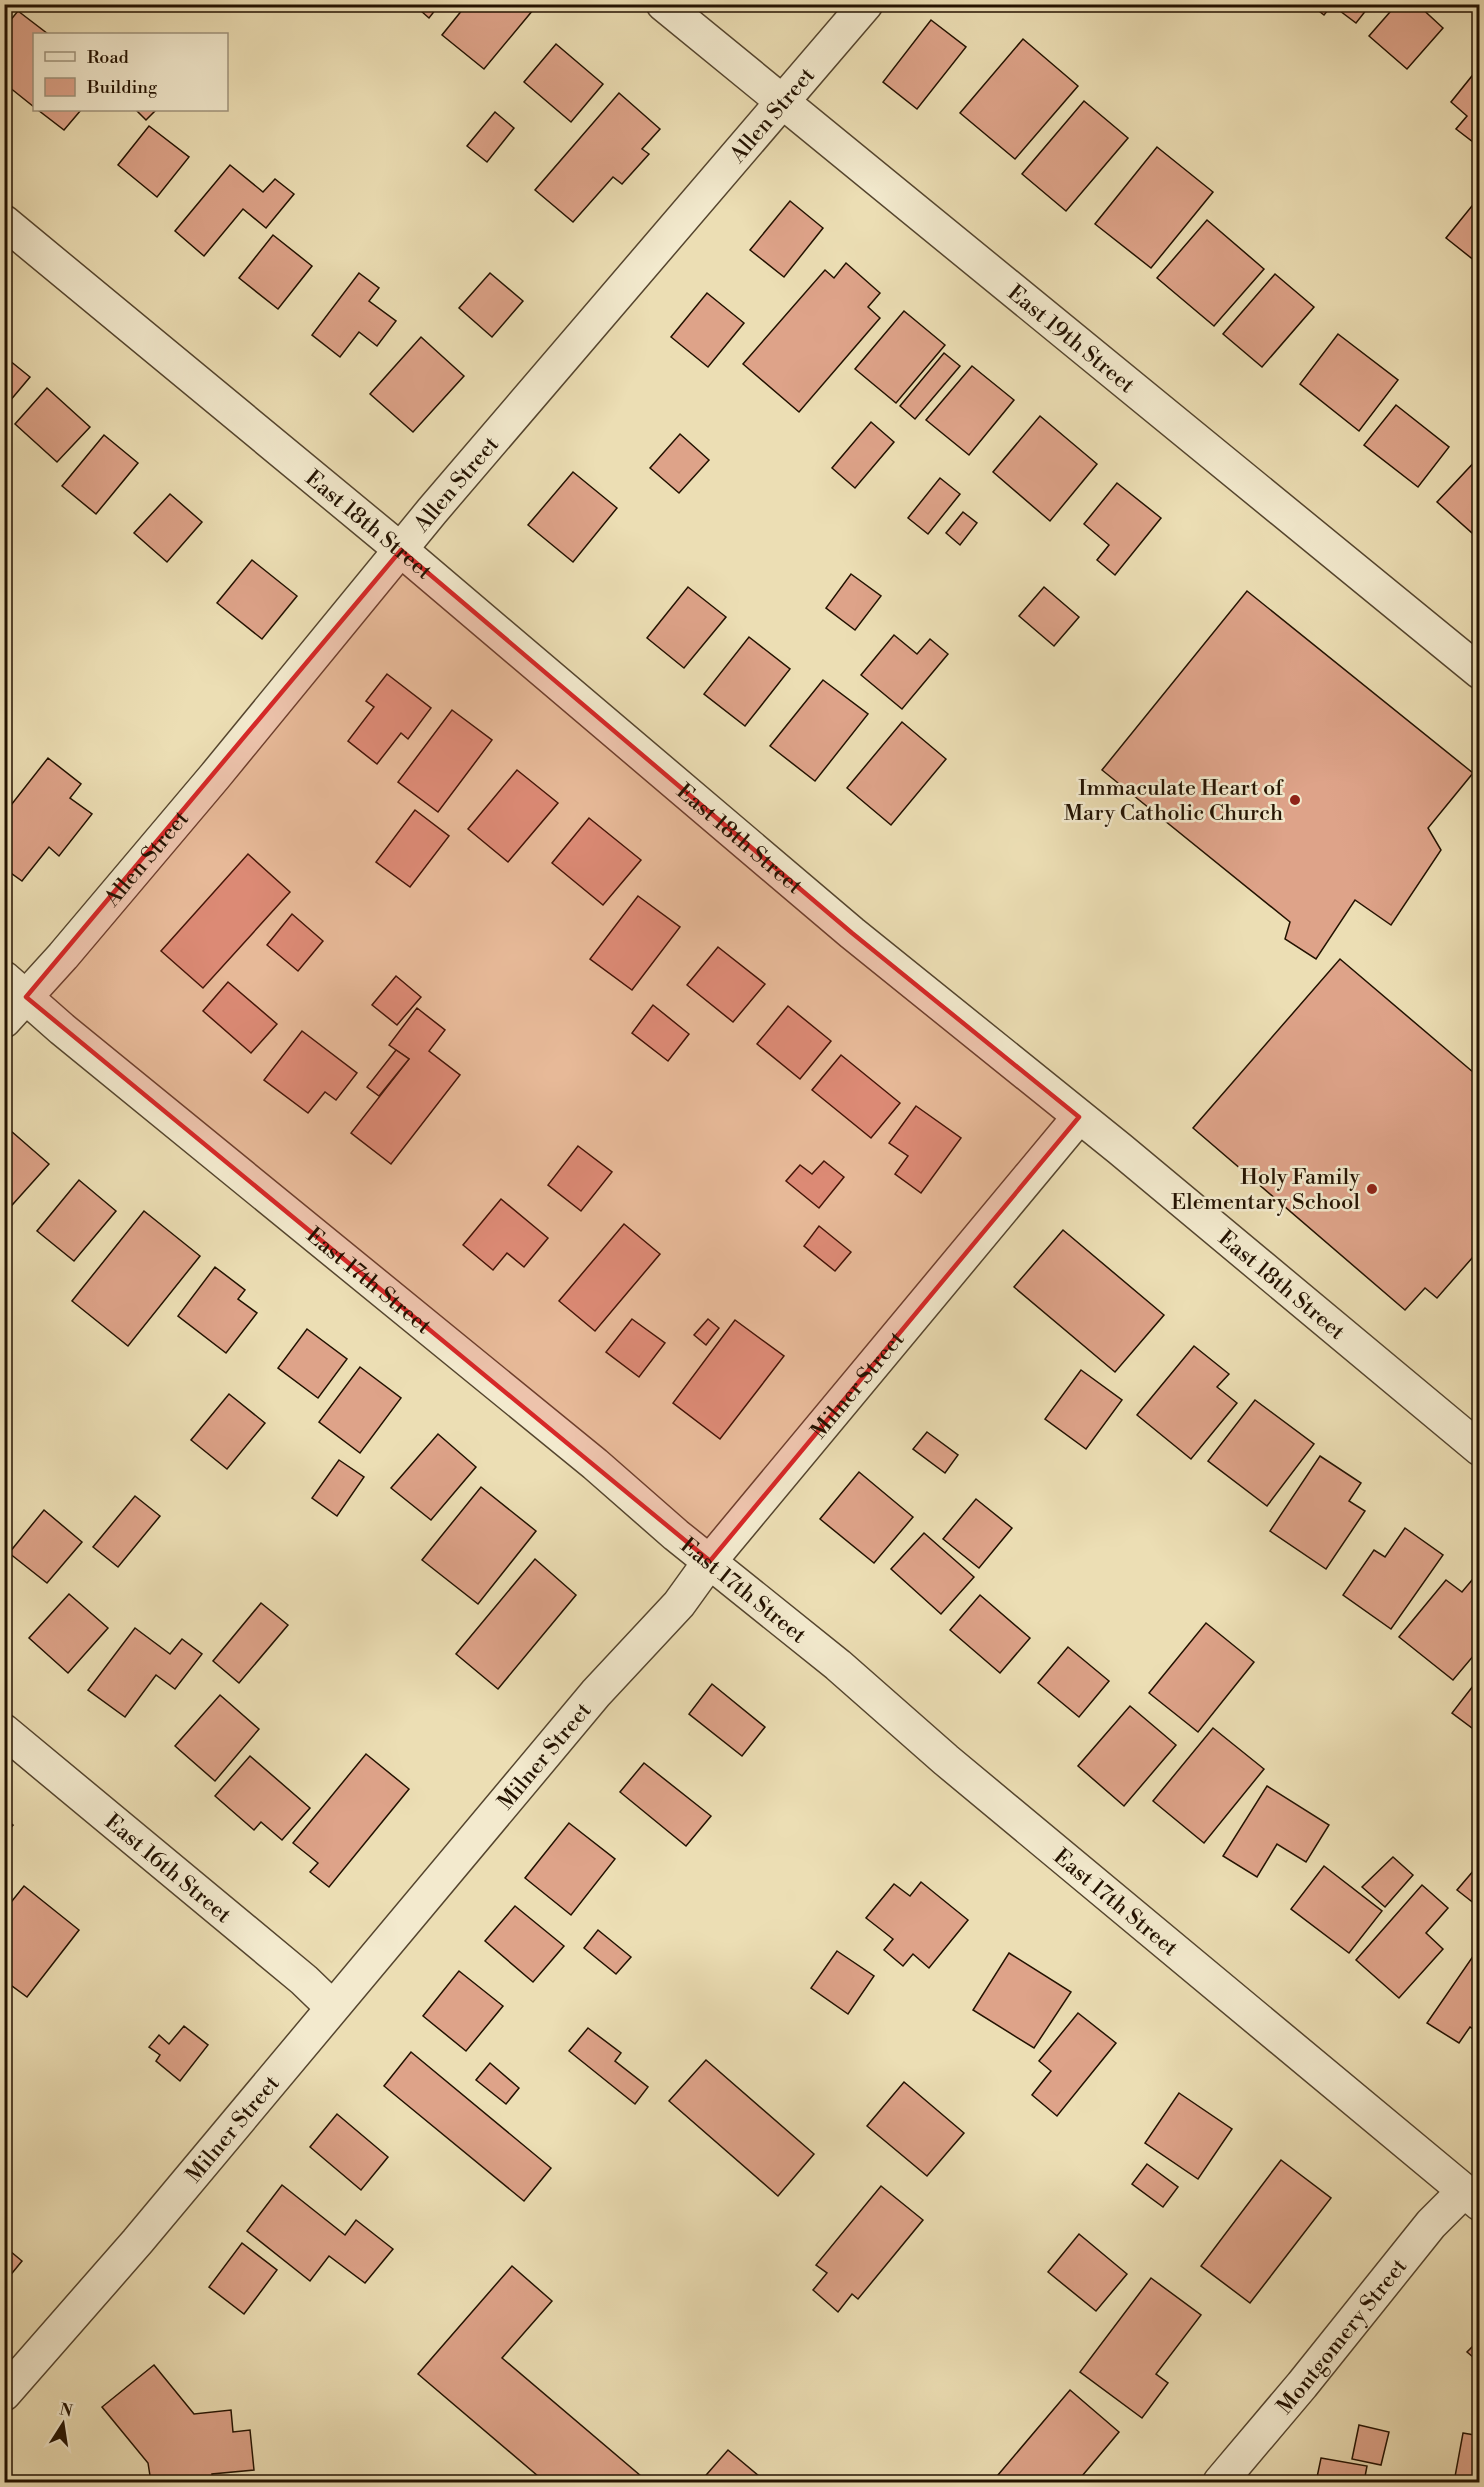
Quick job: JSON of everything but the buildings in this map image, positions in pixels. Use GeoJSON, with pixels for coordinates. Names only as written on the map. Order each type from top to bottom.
{"type":"FeatureCollection","features":[{"type":"Feature","properties":{"kind":"street","name":"East 19th Street"},"geometry":{"type":"LineString","coordinates":[[663,4],[1476,661]]}},
{"type":"Feature","properties":{"kind":"street","name":"Allen Street"},"geometry":{"type":"LineString","coordinates":[[4,1021],[15,987],[215,776],[401,550],[866,4]]}},
{"type":"Feature","properties":{"kind":"street","name":"East 18th Street"},"geometry":{"type":"LineString","coordinates":[[4,222],[401,550],[852,933],[1080,1117],[1479,1449]]}},
{"type":"Feature","properties":{"kind":"street","name":"East 17th Street"},"geometry":{"type":"LineString","coordinates":[[15,987],[62,1029],[838,1665],[946,1760],[1472,2198]]}},
{"type":"Feature","properties":{"kind":"street","name":"Milner Street"},"geometry":{"type":"LineString","coordinates":[[4,2394],[136,2242],[596,1693],[679,1604],[710,1560],[1080,1117]]}},
{"type":"Feature","properties":{"kind":"street","name":"East 16th Street"},"geometry":{"type":"LineString","coordinates":[[4,1731],[304,1980],[332,2007]]}},
{"type":"Feature","properties":{"kind":"street","name":"Montgomery Street"},"geometry":{"type":"LineString","coordinates":[[1220,2482],[1302,2385],[1431,2224],[1472,2198]]}},
{"type":"Feature","properties":{"kind":"highlighted area"},"geometry":{"type":"Polygon","coordinates":[[[401,550],[852,933],[1079,1117],[710,1561],[26,997],[401,550]]]}},
{"type":"Feature","properties":{"kind":"place","name":"Immaculate Heart of Mary Catholic Church"},"geometry":{"type":"Point","coordinates":[1295,800]}},
{"type":"Feature","properties":{"kind":"place","name":"Holy Family Elementary School"},"geometry":{"type":"Point","coordinates":[1372,1189]}}]}
